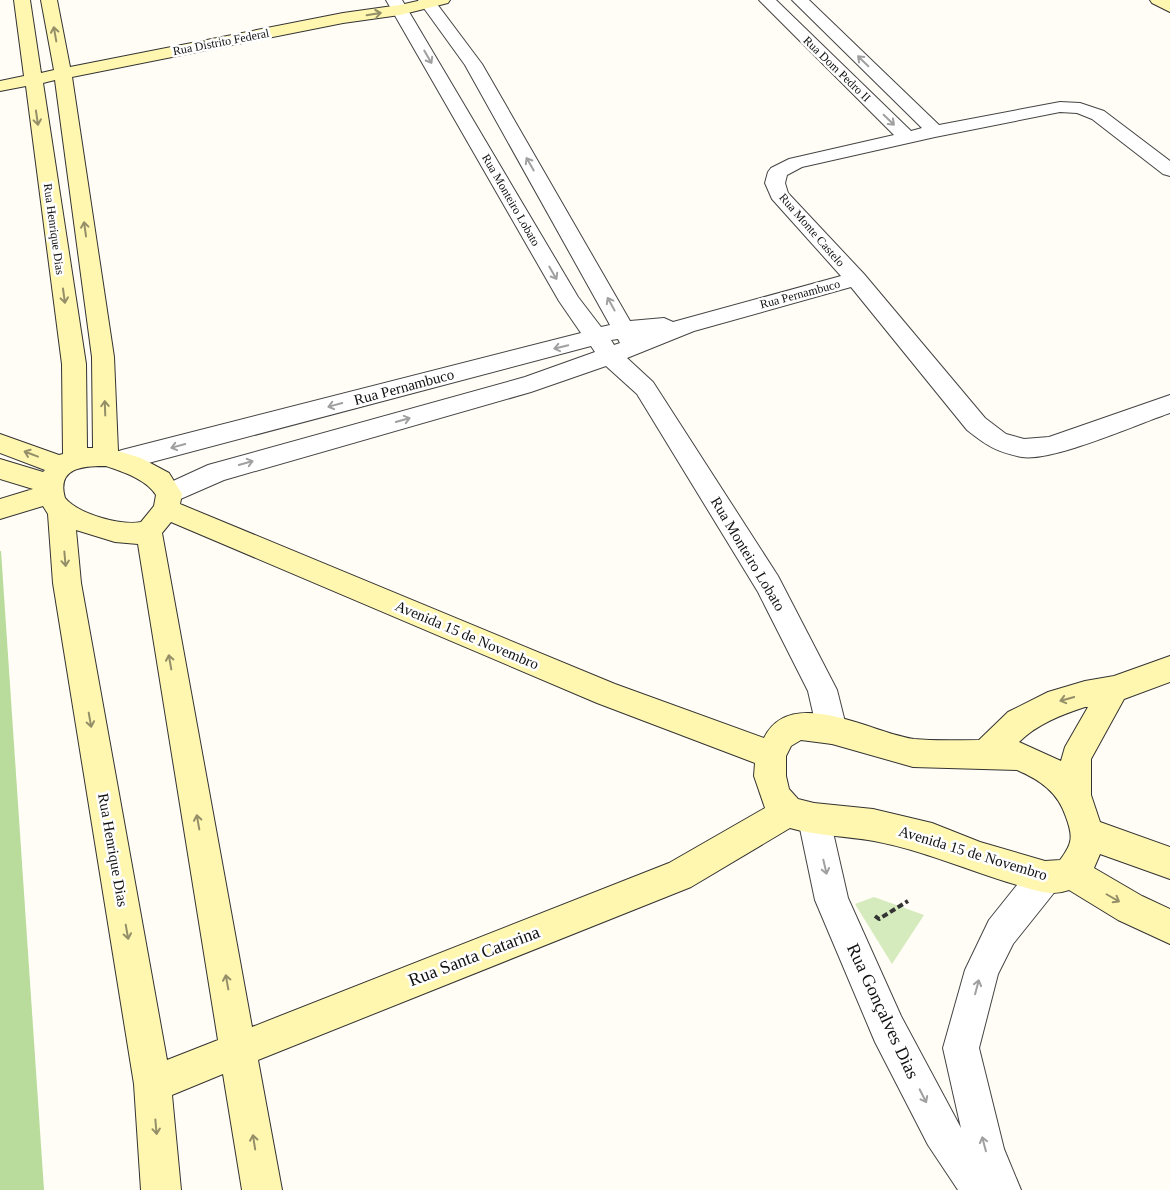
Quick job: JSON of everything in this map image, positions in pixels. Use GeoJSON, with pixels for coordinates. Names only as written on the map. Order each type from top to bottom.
{"type":"FeatureCollection","features":[{"type":"Feature","properties":{"kind":"street","name":"Rua Henrique Dias"},"geometry":{"type":"LineString","coordinates":[[22,0],[74,364],[59,483],[67,583],[153,1084],[162,1190]]}},
{"type":"Feature","properties":{"kind":"street"},"geometry":{"type":"LineString","coordinates":[[49,0],[62,68],[103,357],[114,459]]}},
{"type":"Feature","properties":{"kind":"street","name":"Rua Distrito Federal"},"geometry":{"type":"LineString","coordinates":[[0,86],[32,74],[377,0]]}},
{"type":"Feature","properties":{"kind":"street","name":"Rua Dom Pedro II"},"geometry":{"type":"LineString","coordinates":[[767,0],[907,137]]}},
{"type":"Feature","properties":{"kind":"street","name":"Rua Dom Pedro II"},"geometry":{"type":"LineString","coordinates":[[800,0],[936,131]]}},
{"type":"Feature","properties":{"kind":"street"},"geometry":{"type":"LineString","coordinates":[[1158,0],[1170,7]]}},
{"type":"Feature","properties":{"kind":"street","name":"Rua Distrito Federal"},"geometry":{"type":"LineString","coordinates":[[62,68],[343,18],[397,5],[432,1]]}},
{"type":"Feature","properties":{"kind":"street","name":"Rua Monteiro Lobato"},"geometry":{"type":"LineString","coordinates":[[432,1],[473,64],[629,338],[645,388]]}},
{"type":"Feature","properties":{"kind":"street","name":"Rua Monteiro Lobato"},"geometry":{"type":"LineString","coordinates":[[397,5],[570,301],[604,347],[645,388],[768,584],[822,690],[832,730]]}},
{"type":"Feature","properties":{"kind":"street","name":"Rua Distrito Federal"},"geometry":{"type":"LineString","coordinates":[[0,74],[32,74]]}},
{"type":"Feature","properties":{"kind":"street","name":"Rua Monte Castelo"},"geometry":{"type":"LineString","coordinates":[[1170,170],[1098,115],[1080,108],[1060,107],[907,137],[796,163],[778,172],[775,183],[779,195],[856,279],[976,424],[998,441],[1024,448],[1050,446],[1170,404]]}},
{"type":"Feature","properties":{"kind":"street","name":"Rua Pernambuco"},"geometry":{"type":"LineString","coordinates":[[114,459],[604,347],[629,338],[686,325],[856,279]]}},
{"type":"Feature","properties":{"kind":"street","name":"Rua Pernambuco"},"geometry":{"type":"LineString","coordinates":[[161,512],[217,472],[531,384],[604,347]]}},
{"type":"Feature","properties":{"kind":"street","name":"Avenida 15 de Novembro"},"geometry":{"type":"LineString","coordinates":[[0,443],[59,483],[92,526],[131,534],[161,512]]}},
{"type":"Feature","properties":{"kind":"street","name":"Avenida 15 de Novembro"},"geometry":{"type":"LineString","coordinates":[[0,469],[59,483],[114,459],[160,480],[161,512]]}},
{"type":"Feature","properties":{"kind":"street"},"geometry":{"type":"LineString","coordinates":[[0,509],[59,483]]}},
{"type":"Feature","properties":{"kind":"street"},"geometry":{"type":"LineString","coordinates":[[161,512],[167,644],[239,1048],[262,1190]]}},
{"type":"Feature","properties":{"kind":"street","name":"Avenida 15 de Novembro"},"geometry":{"type":"LineString","coordinates":[[161,512],[607,694],[771,755]]}},
{"type":"Feature","properties":{"kind":"street"},"geometry":{"type":"LineString","coordinates":[[986,754],[1019,722],[1058,702],[1085,694],[1114,689],[1170,668]]}},
{"type":"Feature","properties":{"kind":"street"},"geometry":{"type":"LineString","coordinates":[[1114,689],[1076,756],[1075,795],[1088,834],[1170,863]]}},
{"type":"Feature","properties":{"kind":"street"},"geometry":{"type":"LineString","coordinates":[[801,816],[776,797],[770,776],[771,755],[780,736],[799,726],[832,730],[913,753],[1017,756],[1037,764],[1061,778],[1075,795]]}},
{"type":"Feature","properties":{"kind":"street","name":"Avenida 15 de Novembro"},"geometry":{"type":"LineString","coordinates":[[801,816],[873,825],[932,839],[980,858],[1058,875],[1170,927]]}},
{"type":"Feature","properties":{"kind":"street","name":"Rua Santa Catarina"},"geometry":{"type":"LineString","coordinates":[[153,1084],[239,1048],[679,875],[801,816]]}},
{"type":"Feature","properties":{"kind":"street","name":"Rua Gonçalves Dias"},"geometry":{"type":"LineString","coordinates":[[801,816],[832,900],[888,1029],[941,1132],[981,1190]]}},
{"type":"Feature","properties":{"kind":"street","name":"Avenida 15 de Novembro"},"geometry":{"type":"LineString","coordinates":[[1058,875],[1083,856],[1088,834]]}},
{"type":"Feature","properties":{"kind":"street"},"geometry":{"type":"LineString","coordinates":[[1001,1190],[985,1149],[961,1048],[982,970],[1001,932],[1058,875]]}},
{"type":"Feature","properties":{"kind":"path"},"geometry":{"type":"LineString","coordinates":[[871,914],[879,919],[908,901]]}},
{"type":"Feature","properties":{"kind":"green space"},"geometry":{"type":"Polygon","coordinates":[[[1,551],[44,1190],[0,1190],[1,551]]]}},
{"type":"Feature","properties":{"kind":"green space"},"geometry":{"type":"Polygon","coordinates":[[[874,897],[924,915],[892,964],[855,904],[874,897]]]}}]}
